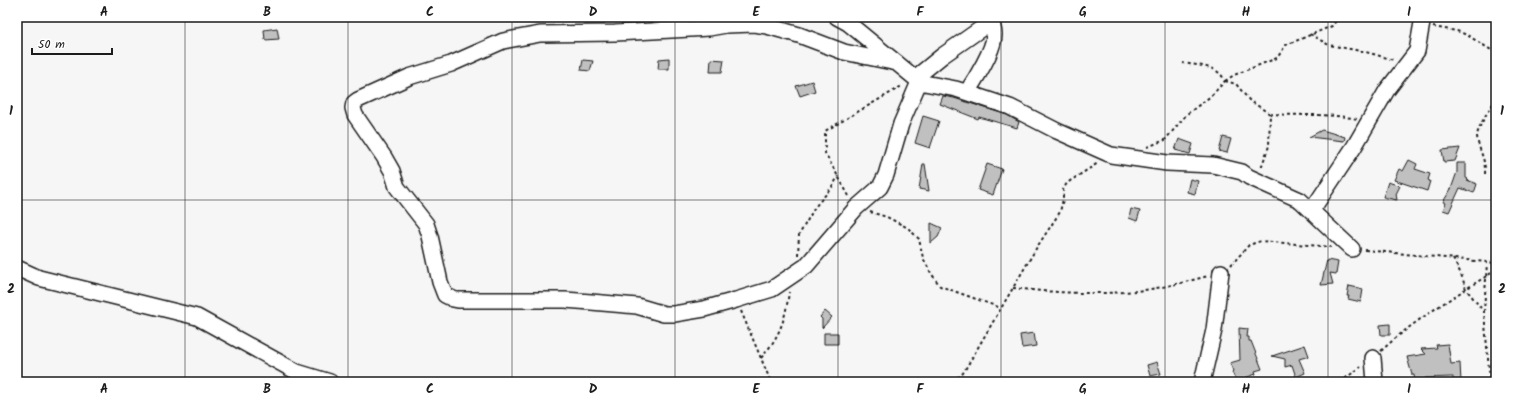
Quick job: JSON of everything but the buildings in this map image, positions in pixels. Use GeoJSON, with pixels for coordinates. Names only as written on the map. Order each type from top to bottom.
{"type":"FeatureCollection","features":[{"type":"Feature","properties":{"kind":"street"},"geometry":{"type":"LineString","coordinates":[[837,17],[848,23],[917,80],[967,92],[1010,107],[1057,131],[1111,155],[1167,163],[1213,165],[1242,172],[1249,177],[1300,200],[1352,249]]}},
{"type":"Feature","properties":{"kind":"street"},"geometry":{"type":"LineString","coordinates":[[897,63],[844,52],[799,35],[754,24],[726,24],[709,28],[615,33],[540,34],[503,41],[446,66],[409,77],[354,103],[353,108],[355,115],[392,171],[397,187],[426,224],[440,282],[445,295],[449,298],[458,300],[565,300],[637,306],[664,314],[674,314],[704,309],[772,289],[806,266],[856,208],[880,187],[886,175],[897,136],[917,80],[942,56],[993,18]]}},
{"type":"Feature","properties":{"kind":"street"},"geometry":{"type":"LineString","coordinates":[[967,92],[993,44],[993,18]]}},
{"type":"Feature","properties":{"kind":"street"},"geometry":{"type":"LineString","coordinates":[[1312,210],[1354,147],[1387,90],[1417,51],[1422,22]]}},
{"type":"Feature","properties":{"kind":"street"},"geometry":{"type":"LineString","coordinates":[[17,268],[39,278],[197,317],[297,372],[330,382]]}},
{"type":"Feature","properties":{"kind":"street"},"geometry":{"type":"LineString","coordinates":[[1202,382],[1214,330],[1221,272]]}},
{"type":"Feature","properties":{"kind":"street"},"geometry":{"type":"LineString","coordinates":[[1373,358],[1376,382]]}},
{"type":"Feature","properties":{"kind":"path"},"geometry":{"type":"LineString","coordinates":[[1143,149],[1165,140],[1187,114],[1211,96],[1225,81],[1234,75],[1277,58],[1286,45],[1332,26],[1339,17]]}},
{"type":"Feature","properties":{"kind":"path"},"geometry":{"type":"LineString","coordinates":[[1422,22],[1451,29],[1467,35],[1496,53]]}},
{"type":"Feature","properties":{"kind":"path"},"geometry":{"type":"LineString","coordinates":[[1310,34],[1329,45],[1366,52],[1407,64]]}},
{"type":"Feature","properties":{"kind":"path"},"geometry":{"type":"LineString","coordinates":[[1183,63],[1211,67],[1222,74],[1225,81]]}},
{"type":"Feature","properties":{"kind":"path"},"geometry":{"type":"LineString","coordinates":[[917,80],[873,102],[825,131],[825,153],[856,208],[887,217],[908,228],[919,239],[923,258],[940,286],[1001,308]]}},
{"type":"Feature","properties":{"kind":"path"},"geometry":{"type":"LineString","coordinates":[[1225,81],[1236,84],[1249,100],[1270,114],[1304,114],[1345,117],[1368,122]]}},
{"type":"Feature","properties":{"kind":"path"},"geometry":{"type":"LineString","coordinates":[[1485,174],[1484,157],[1479,145],[1477,134],[1492,104],[1496,100]]}},
{"type":"Feature","properties":{"kind":"path"},"geometry":{"type":"LineString","coordinates":[[1257,180],[1269,146],[1270,114]]}},
{"type":"Feature","properties":{"kind":"path"},"geometry":{"type":"LineString","coordinates":[[953,382],[963,373],[1037,247],[1060,212],[1063,199],[1063,190],[1067,183],[1111,155]]}},
{"type":"Feature","properties":{"kind":"path"},"geometry":{"type":"LineString","coordinates":[[1013,288],[1062,293],[1120,292],[1151,289],[1221,272],[1233,263],[1249,245],[1261,240],[1332,247]]}},
{"type":"Feature","properties":{"kind":"path"},"geometry":{"type":"LineString","coordinates":[[1352,249],[1496,263]]}},
{"type":"Feature","properties":{"kind":"path"},"geometry":{"type":"LineString","coordinates":[[1453,258],[1466,289],[1484,312]]}},
{"type":"Feature","properties":{"kind":"path"},"geometry":{"type":"LineString","coordinates":[[1487,262],[1486,301],[1484,312],[1490,382]]}},
{"type":"Feature","properties":{"kind":"path"},"geometry":{"type":"LineString","coordinates":[[1340,382],[1373,358],[1393,340],[1445,302],[1496,270]]}},
{"type":"Feature","properties":{"kind":"path"},"geometry":{"type":"LineString","coordinates":[[736,300],[771,382]]}}]}
